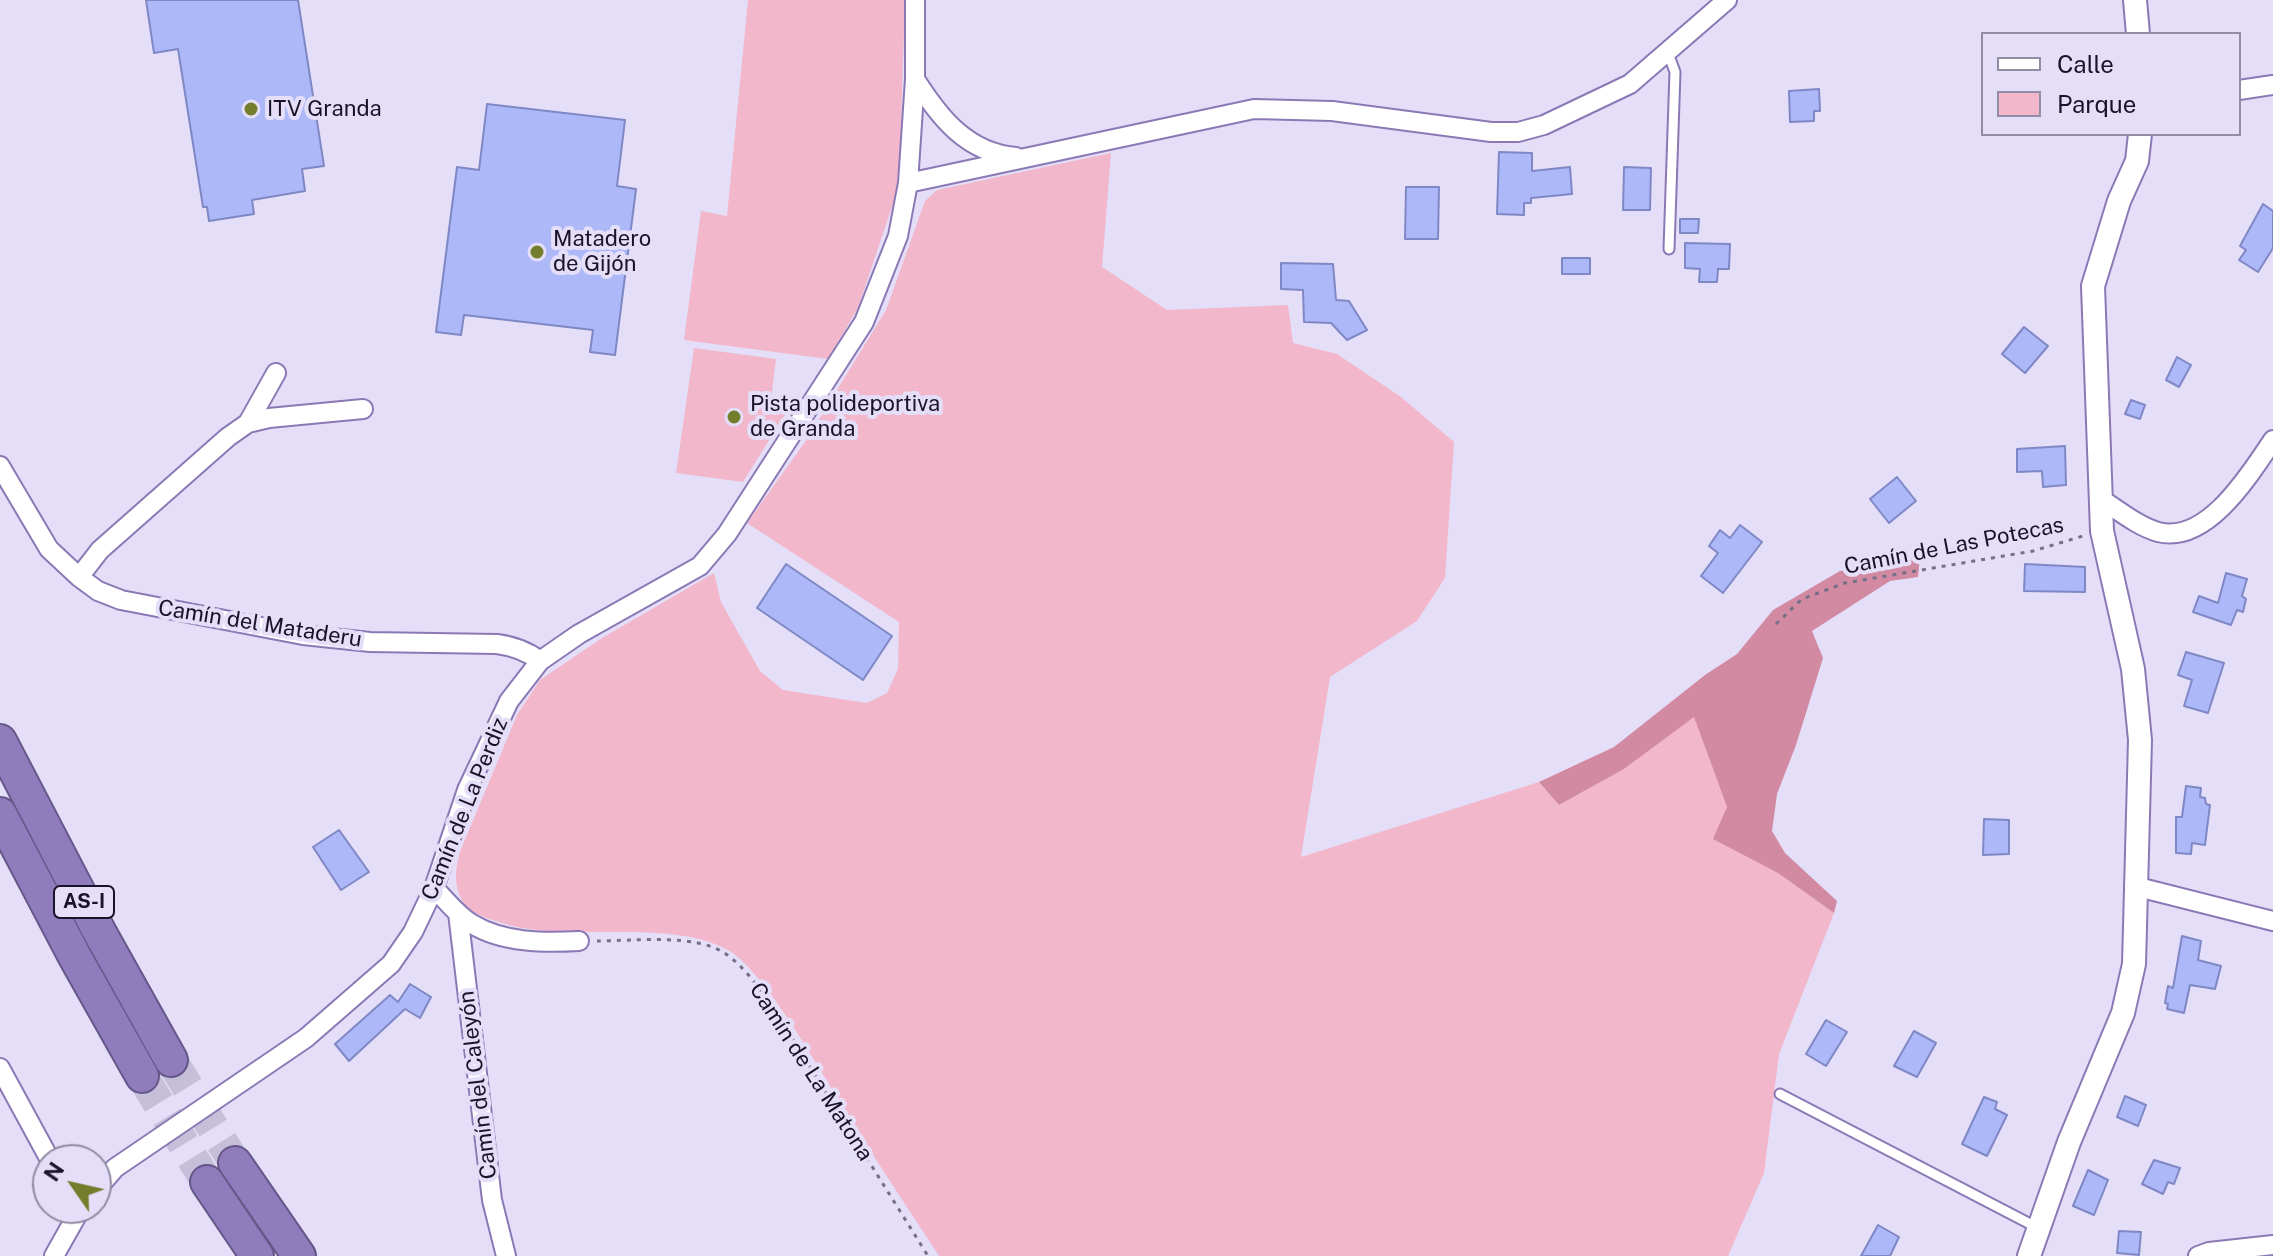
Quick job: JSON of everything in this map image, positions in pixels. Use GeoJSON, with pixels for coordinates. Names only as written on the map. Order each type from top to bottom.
{"type":"FeatureCollection","features":[{"type":"Feature","properties":{"kind":"highway","name":"AS-I"},"geometry":{"type":"LineString","coordinates":[[0,741],[100,933],[171,1060]]}},
{"type":"Feature","properties":{"kind":"highway","name":"AS-I"},"geometry":{"type":"LineString","coordinates":[[0,814],[142,1076]]}},
{"type":"Feature","properties":{"kind":"highway"},"geometry":{"type":"LineString","coordinates":[[235,1163],[299,1256]]}},
{"type":"Feature","properties":{"kind":"highway"},"geometry":{"type":"LineString","coordinates":[[207,1182],[257,1256]]}},
{"type":"Feature","properties":{"kind":"street","name":"Camín de La Perdiz"},"geometry":{"type":"LineString","coordinates":[[112,1171],[306,1038],[391,964],[413,932],[434,888],[467,790],[509,701],[540,661],[579,634],[700,566],[727,534],[864,322],[898,236],[908,183],[915,79],[915,0]]}},
{"type":"Feature","properties":{"kind":"street"},"geometry":{"type":"LineString","coordinates":[[908,183],[1254,109],[1332,111],[1491,132],[1518,132],[1544,125],[1630,84],[1727,0]]}},
{"type":"Feature","properties":{"kind":"street"},"geometry":{"type":"LineString","coordinates":[[2135,0],[2138,32]]}},
{"type":"Feature","properties":{"kind":"street"},"geometry":{"type":"LineString","coordinates":[[915,79],[937,113],[959,136],[1007,157],[1026,158]]}},
{"type":"Feature","properties":{"kind":"street"},"geometry":{"type":"LineString","coordinates":[[2241,90],[2273,85]]}},
{"type":"Feature","properties":{"kind":"street"},"geometry":{"type":"LineString","coordinates":[[2029,1256],[2069,1142],[2123,1013],[2134,964],[2140,740],[2133,669],[2102,531],[2093,286],[2119,201],[2137,161],[2140,136]]}},
{"type":"Feature","properties":{"kind":"street"},"geometry":{"type":"LineString","coordinates":[[248,423],[276,373]]}},
{"type":"Feature","properties":{"kind":"street"},"geometry":{"type":"LineString","coordinates":[[79,577],[100,550],[248,423],[269,418],[363,409]]}},
{"type":"Feature","properties":{"kind":"street"},"geometry":{"type":"LineString","coordinates":[[2099,498],[2148,528],[2162,533],[2196,527],[2222,508],[2244,483],[2273,440]]}},
{"type":"Feature","properties":{"kind":"street","name":"Camín del Mataderu"},"geometry":{"type":"LineString","coordinates":[[0,466],[49,549],[98,591],[121,600],[303,635],[370,642],[511,646],[540,661]]}},
{"type":"Feature","properties":{"kind":"street"},"geometry":{"type":"LineString","coordinates":[[2134,886],[2273,921]]}},
{"type":"Feature","properties":{"kind":"street"},"geometry":{"type":"LineString","coordinates":[[434,888],[458,913],[488,931],[541,943],[579,941]]}},
{"type":"Feature","properties":{"kind":"street","name":"Camín del Caleyón"},"geometry":{"type":"LineString","coordinates":[[458,913],[492,1200],[506,1256]]}},
{"type":"Feature","properties":{"kind":"street"},"geometry":{"type":"LineString","coordinates":[[0,1068],[41,1144]]}},
{"type":"Feature","properties":{"kind":"street"},"geometry":{"type":"LineString","coordinates":[[54,1256],[71,1224]]}},
{"type":"Feature","properties":{"kind":"street"},"geometry":{"type":"LineString","coordinates":[[2198,1256],[2273,1245]]}},
{"type":"Feature","properties":{"kind":"lane"},"geometry":{"type":"LineString","coordinates":[[1668,53],[1675,72],[1669,249]]}},
{"type":"Feature","properties":{"kind":"lane"},"geometry":{"type":"LineString","coordinates":[[1780,1094],[2038,1228]]}},
{"type":"Feature","properties":{"kind":"path","name":"Camín de Las Potecas"},"geometry":{"type":"LineString","coordinates":[[1776,624],[1802,599],[1845,583],[2033,551],[2102,531]]}},
{"type":"Feature","properties":{"kind":"path","name":"Camín de La Matona"},"geometry":{"type":"LineString","coordinates":[[579,941],[702,944],[728,955],[748,974],[775,1011],[928,1256]]}},
{"type":"Feature","properties":{"kind":"green space"},"geometry":{"type":"Polygon","coordinates":[[[748,0],[905,0],[899,186],[858,308],[828,359],[684,340],[701,211],[727,216],[748,0]]]}},
{"type":"Feature","properties":{"kind":"green space"},"geometry":{"type":"Polygon","coordinates":[[[1111,153],[1102,267],[1167,310],[1288,305],[1293,343],[1337,354],[1401,397],[1454,442],[1445,578],[1417,621],[1330,677],[1301,857],[1539,782],[1559,805],[1624,769],[1694,716],[1727,807],[1778,873],[1834,913],[1779,1054],[1764,1173],[1728,1256],[939,1256],[793,1026],[741,960],[726,949],[675,935],[559,932],[505,924],[471,910],[460,897],[456,874],[461,849],[517,715],[540,680],[602,638],[714,573],[721,602],[760,671],[783,690],[867,703],[887,693],[898,669],[899,622],[747,523],[805,442],[886,310],[925,201],[937,190],[1111,153]]]}},
{"type":"Feature","properties":{"kind":"green space","name":"Pista polideportiva de Granda"},"geometry":{"type":"Polygon","coordinates":[[[694,348],[776,359],[771,400],[792,404],[743,482],[676,473],[694,348]]]}},
{"type":"Feature","properties":{"kind":"shaded area"},"geometry":{"type":"Polygon","coordinates":[[[1920,557],[1918,577],[1890,581],[1812,631],[1823,658],[1777,794],[1772,831],[1785,853],[1837,901],[1834,913],[1778,873],[1713,839],[1727,807],[1694,717],[1624,769],[1559,805],[1539,782],[1614,747],[1705,675],[1737,654],[1773,610],[1840,571],[1920,557]]]}},
{"type":"Feature","properties":{"kind":"building","name":"ITV Granda"},"geometry":{"type":"Polygon","coordinates":[[[146,0],[298,0],[324,166],[302,169],[305,191],[252,200],[254,214],[209,221],[207,207],[203,207],[178,49],[154,53],[146,0]]]}},
{"type":"Feature","properties":{"kind":"building"},"geometry":{"type":"Polygon","coordinates":[[[1819,89],[1820,111],[1814,111],[1814,121],[1790,122],[1789,91],[1819,89]]]}},
{"type":"Feature","properties":{"kind":"building","name":"Matadero de Gijón"},"geometry":{"type":"Polygon","coordinates":[[[487,104],[625,120],[617,186],[636,189],[615,355],[590,352],[593,330],[464,315],[461,335],[436,332],[457,167],[479,170],[487,104]]]}},
{"type":"Feature","properties":{"kind":"building"},"geometry":{"type":"Polygon","coordinates":[[[1499,152],[1532,153],[1532,171],[1570,167],[1572,194],[1531,198],[1531,203],[1524,203],[1524,215],[1497,214],[1499,152]]]}},
{"type":"Feature","properties":{"kind":"building"},"geometry":{"type":"Polygon","coordinates":[[[1624,167],[1651,168],[1650,210],[1623,210],[1624,167]]]}},
{"type":"Feature","properties":{"kind":"building"},"geometry":{"type":"Polygon","coordinates":[[[1406,187],[1439,187],[1438,239],[1405,239],[1406,187]]]}},
{"type":"Feature","properties":{"kind":"building"},"geometry":{"type":"Polygon","coordinates":[[[2263,204],[2273,211],[2273,248],[2258,272],[2239,260],[2246,250],[2240,246],[2263,204]]]}},
{"type":"Feature","properties":{"kind":"building"},"geometry":{"type":"Polygon","coordinates":[[[1680,219],[1699,219],[1698,233],[1680,233],[1680,219]]]}},
{"type":"Feature","properties":{"kind":"building"},"geometry":{"type":"Polygon","coordinates":[[[1685,243],[1730,244],[1729,269],[1718,269],[1717,282],[1699,282],[1700,269],[1685,268],[1685,243]]]}},
{"type":"Feature","properties":{"kind":"building"},"geometry":{"type":"Polygon","coordinates":[[[1562,258],[1590,258],[1590,274],[1562,274],[1562,258]]]}},
{"type":"Feature","properties":{"kind":"building"},"geometry":{"type":"Polygon","coordinates":[[[1281,263],[1333,264],[1336,300],[1349,301],[1367,330],[1347,340],[1331,323],[1304,322],[1303,290],[1281,289],[1281,263]]]}},
{"type":"Feature","properties":{"kind":"building"},"geometry":{"type":"Polygon","coordinates":[[[2024,327],[2048,346],[2025,373],[2002,354],[2024,327]]]}},
{"type":"Feature","properties":{"kind":"building"},"geometry":{"type":"Polygon","coordinates":[[[2177,357],[2191,365],[2179,387],[2166,380],[2177,357]]]}},
{"type":"Feature","properties":{"kind":"building"},"geometry":{"type":"Polygon","coordinates":[[[2131,400],[2145,405],[2140,419],[2125,414],[2131,400]]]}},
{"type":"Feature","properties":{"kind":"building"},"geometry":{"type":"Polygon","coordinates":[[[2065,446],[2066,485],[2043,487],[2042,471],[2017,472],[2017,449],[2065,446]]]}},
{"type":"Feature","properties":{"kind":"building"},"geometry":{"type":"Polygon","coordinates":[[[1897,477],[1916,501],[1889,523],[1870,499],[1897,477]]]}},
{"type":"Feature","properties":{"kind":"building"},"geometry":{"type":"Polygon","coordinates":[[[1740,525],[1762,542],[1723,593],[1701,576],[1718,553],[1709,546],[1720,530],[1730,538],[1740,525]]]}},
{"type":"Feature","properties":{"kind":"building"},"geometry":{"type":"Polygon","coordinates":[[[786,564],[892,636],[863,680],[757,608],[786,564]]]}},
{"type":"Feature","properties":{"kind":"building"},"geometry":{"type":"Polygon","coordinates":[[[2025,564],[2085,567],[2085,592],[2024,591],[2025,564]]]}},
{"type":"Feature","properties":{"kind":"building"},"geometry":{"type":"Polygon","coordinates":[[[2226,573],[2247,579],[2242,596],[2246,599],[2243,612],[2237,610],[2231,625],[2193,612],[2199,596],[2218,603],[2226,573]]]}},
{"type":"Feature","properties":{"kind":"building"},"geometry":{"type":"Polygon","coordinates":[[[2186,652],[2224,663],[2208,713],[2184,706],[2192,680],[2178,675],[2186,652]]]}},
{"type":"Feature","properties":{"kind":"building"},"geometry":{"type":"Polygon","coordinates":[[[2186,786],[2201,788],[2200,797],[2210,805],[2205,845],[2192,843],[2191,854],[2176,853],[2176,817],[2182,817],[2186,786]]]}},
{"type":"Feature","properties":{"kind":"building"},"geometry":{"type":"Polygon","coordinates":[[[1984,819],[2009,820],[2009,854],[1983,855],[1984,819]]]}},
{"type":"Feature","properties":{"kind":"building"},"geometry":{"type":"Polygon","coordinates":[[[339,830],[369,872],[341,890],[313,847],[339,830]]]}},
{"type":"Feature","properties":{"kind":"building"},"geometry":{"type":"Polygon","coordinates":[[[2182,936],[2201,941],[2198,960],[2221,966],[2215,989],[2190,985],[2184,1013],[2167,1009],[2168,1004],[2165,1003],[2168,986],[2173,988],[2182,936]]]}},
{"type":"Feature","properties":{"kind":"building"},"geometry":{"type":"Polygon","coordinates":[[[410,984],[431,997],[420,1018],[405,1009],[349,1061],[335,1044],[390,995],[398,1002],[410,984]]]}},
{"type":"Feature","properties":{"kind":"building"},"geometry":{"type":"Polygon","coordinates":[[[1826,1020],[1847,1032],[1826,1066],[1806,1054],[1826,1020]]]}},
{"type":"Feature","properties":{"kind":"building"},"geometry":{"type":"Polygon","coordinates":[[[1914,1031],[1936,1043],[1917,1077],[1894,1066],[1914,1031]]]}},
{"type":"Feature","properties":{"kind":"building"},"geometry":{"type":"Polygon","coordinates":[[[2125,1096],[2146,1105],[2138,1126],[2117,1117],[2125,1096]]]}},
{"type":"Feature","properties":{"kind":"building"},"geometry":{"type":"Polygon","coordinates":[[[1984,1097],[1997,1102],[1995,1109],[2007,1115],[1987,1156],[1962,1144],[1984,1097]]]}},
{"type":"Feature","properties":{"kind":"building"},"geometry":{"type":"Polygon","coordinates":[[[2154,1160],[2180,1168],[2174,1184],[2168,1182],[2163,1194],[2142,1184],[2154,1160]]]}},
{"type":"Feature","properties":{"kind":"building"},"geometry":{"type":"Polygon","coordinates":[[[2088,1170],[2108,1180],[2094,1215],[2073,1206],[2088,1170]]]}},
{"type":"Feature","properties":{"kind":"building"},"geometry":{"type":"Polygon","coordinates":[[[1878,1225],[1899,1237],[1890,1256],[1861,1256],[1878,1225]]]}},
{"type":"Feature","properties":{"kind":"building"},"geometry":{"type":"Polygon","coordinates":[[[2119,1231],[2141,1232],[2139,1255],[2117,1253],[2119,1231]]]}},
{"type":"Feature","properties":{"kind":"tunnel"},"geometry":{"type":"LineString","coordinates":[[171,1060],[235,1163]]}},
{"type":"Feature","properties":{"kind":"tunnel"},"geometry":{"type":"LineString","coordinates":[[142,1076],[207,1182]]}},
{"type":"Feature","properties":{"kind":"place","name":"ITV Granda"},"geometry":{"type":"Point","coordinates":[251,109]}},
{"type":"Feature","properties":{"kind":"place","name":"Matadero de Gijón"},"geometry":{"type":"Point","coordinates":[537,252]}},
{"type":"Feature","properties":{"kind":"place","name":"Pista polideportiva de Granda"},"geometry":{"type":"Point","coordinates":[734,417]}}]}
